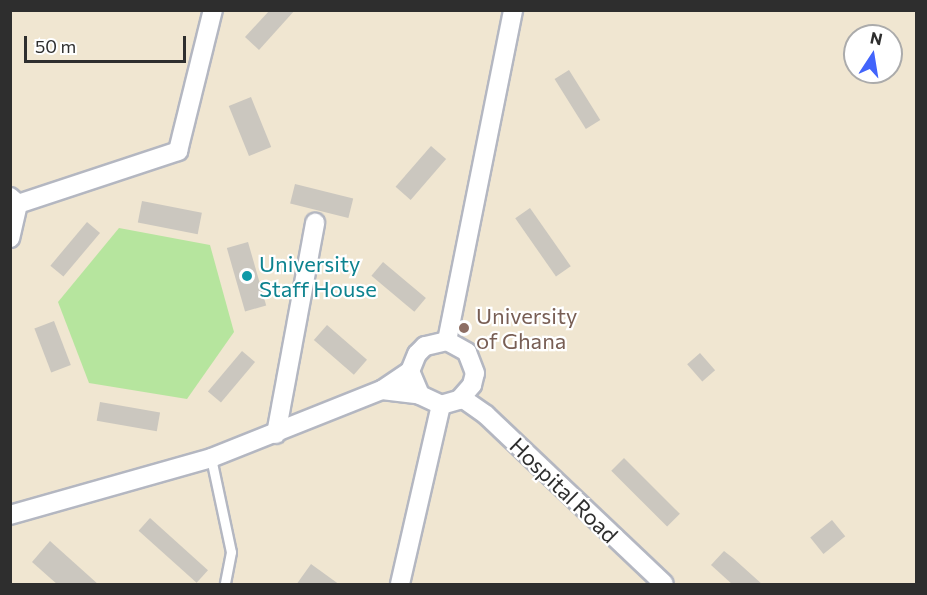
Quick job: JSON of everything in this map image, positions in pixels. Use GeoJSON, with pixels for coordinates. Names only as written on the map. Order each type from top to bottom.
{"type":"FeatureCollection","features":[{"type":"Feature","properties":{"kind":"street"},"geometry":{"type":"LineString","coordinates":[[10,238],[14,201],[178,151],[213,10]]}},
{"type":"Feature","properties":{"kind":"street"},"geometry":{"type":"LineString","coordinates":[[447,342],[513,10]]}},
{"type":"Feature","properties":{"kind":"street"},"geometry":{"type":"LineString","coordinates":[[276,434],[315,223]]}},
{"type":"Feature","properties":{"kind":"street"},"geometry":{"type":"LineString","coordinates":[[10,515],[211,458],[276,434],[382,390],[410,371],[417,354],[425,346],[447,342],[467,352],[475,374],[467,392],[441,405]]}},
{"type":"Feature","properties":{"kind":"street"},"geometry":{"type":"LineString","coordinates":[[410,371],[420,395]]}},
{"type":"Feature","properties":{"kind":"street"},"geometry":{"type":"LineString","coordinates":[[382,390],[420,395],[441,405]]}},
{"type":"Feature","properties":{"kind":"street","name":"Hospital Road"},"geometry":{"type":"LineString","coordinates":[[467,392],[486,415],[663,585]]}},
{"type":"Feature","properties":{"kind":"street"},"geometry":{"type":"LineString","coordinates":[[400,585],[441,405]]}},
{"type":"Feature","properties":{"kind":"lane"},"geometry":{"type":"LineString","coordinates":[[211,458],[231,552],[225,585]]}},
{"type":"Feature","properties":{"kind":"shaded area","name":"University of Ghana"},"geometry":{"type":"Polygon","coordinates":[[[11,11],[916,11],[916,584],[11,584],[11,11]]]}},
{"type":"Feature","properties":{"kind":"green space"},"geometry":{"type":"Polygon","coordinates":[[[119,228],[210,245],[234,332],[187,399],[89,383],[58,302],[119,228]]]}},
{"type":"Feature","properties":{"kind":"building"},"geometry":{"type":"Polygon","coordinates":[[[270,10],[295,10],[259,50],[245,37],[270,10]]]}},
{"type":"Feature","properties":{"kind":"building"},"geometry":{"type":"Polygon","coordinates":[[[569,70],[600,120],[586,129],[555,79],[569,70]]]}},
{"type":"Feature","properties":{"kind":"building"},"geometry":{"type":"Polygon","coordinates":[[[251,97],[271,147],[249,156],[229,106],[251,97]]]}},
{"type":"Feature","properties":{"kind":"building"},"geometry":{"type":"Polygon","coordinates":[[[431,146],[446,159],[411,200],[396,187],[431,146]]]}},
{"type":"Feature","properties":{"kind":"building"},"geometry":{"type":"Polygon","coordinates":[[[295,184],[353,199],[348,218],[290,203],[295,184]]]}},
{"type":"Feature","properties":{"kind":"building"},"geometry":{"type":"Polygon","coordinates":[[[142,201],[202,213],[198,234],[138,223],[142,201]]]}},
{"type":"Feature","properties":{"kind":"building"},"geometry":{"type":"Polygon","coordinates":[[[530,208],[571,266],[556,276],[515,218],[530,208]]]}},
{"type":"Feature","properties":{"kind":"building"},"geometry":{"type":"Polygon","coordinates":[[[87,222],[100,233],[63,277],[50,266],[87,222]]]}},
{"type":"Feature","properties":{"kind":"building","name":"University Staff House"},"geometry":{"type":"Polygon","coordinates":[[[248,242],[266,305],[245,312],[227,248],[248,242]]]}},
{"type":"Feature","properties":{"kind":"building"},"geometry":{"type":"Polygon","coordinates":[[[383,262],[426,298],[414,312],[371,276],[383,262]]]}},
{"type":"Feature","properties":{"kind":"building"},"geometry":{"type":"Polygon","coordinates":[[[54,321],[71,365],[51,372],[34,329],[54,321]]]}},
{"type":"Feature","properties":{"kind":"building"},"geometry":{"type":"Polygon","coordinates":[[[327,325],[367,360],[354,375],[314,340],[327,325]]]}},
{"type":"Feature","properties":{"kind":"building"},"geometry":{"type":"Polygon","coordinates":[[[242,351],[255,362],[221,403],[208,392],[242,351]]]}},
{"type":"Feature","properties":{"kind":"building"},"geometry":{"type":"Polygon","coordinates":[[[700,353],[715,370],[702,382],[687,364],[700,353]]]}},
{"type":"Feature","properties":{"kind":"building"},"geometry":{"type":"Polygon","coordinates":[[[100,402],[160,413],[157,431],[97,421],[100,402]]]}},
{"type":"Feature","properties":{"kind":"building"},"geometry":{"type":"Polygon","coordinates":[[[624,458],[680,514],[667,527],[611,471],[624,458]]]}},
{"type":"Feature","properties":{"kind":"building"},"geometry":{"type":"Polygon","coordinates":[[[150,518],[208,570],[197,583],[139,531],[150,518]]]}},
{"type":"Feature","properties":{"kind":"building"},"geometry":{"type":"Polygon","coordinates":[[[832,520],[845,536],[823,554],[810,538],[832,520]]]}},
{"type":"Feature","properties":{"kind":"building"},"geometry":{"type":"Polygon","coordinates":[[[50,541],[99,585],[58,585],[32,562],[50,541]]]}},
{"type":"Feature","properties":{"kind":"building"},"geometry":{"type":"Polygon","coordinates":[[[724,551],[763,585],[733,585],[711,565],[724,551]]]}},
{"type":"Feature","properties":{"kind":"building"},"geometry":{"type":"Polygon","coordinates":[[[311,564],[340,585],[296,585],[311,564]]]}},
{"type":"Feature","properties":{"kind":"place","name":"University Staff House"},"geometry":{"type":"Point","coordinates":[247,276]}},
{"type":"Feature","properties":{"kind":"place","name":"University of Ghana"},"geometry":{"type":"Point","coordinates":[464,328]}}]}
